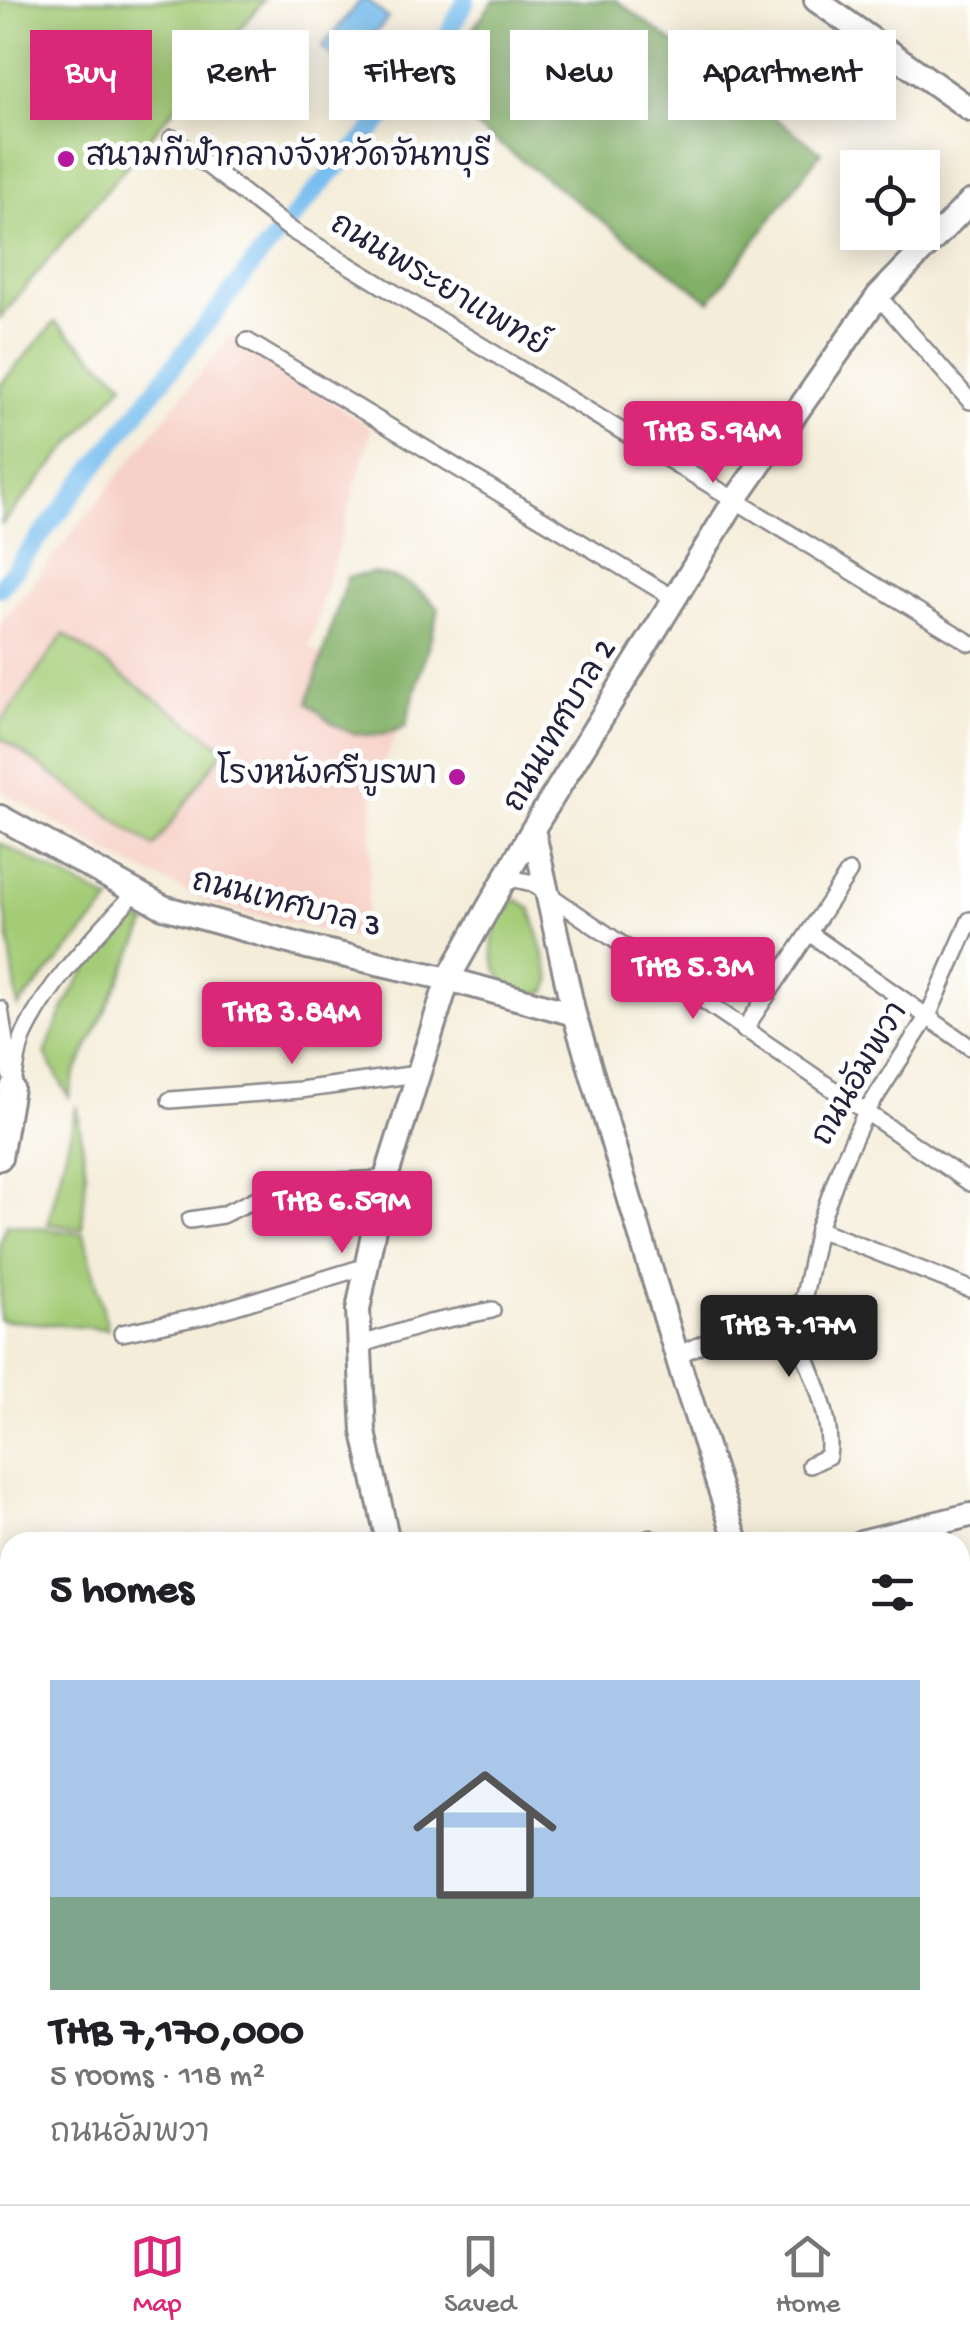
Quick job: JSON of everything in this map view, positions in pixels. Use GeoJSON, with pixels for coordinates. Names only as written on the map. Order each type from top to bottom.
{"type":"FeatureCollection","features":[{"type":"Feature","properties":{"kind":"street"},"geometry":{"type":"LineString","coordinates":[[816,0],[970,108]]}},
{"type":"Feature","properties":{"kind":"street","name":"ถนนพระยาแพทย์"},"geometry":{"type":"LineString","coordinates":[[172,138],[286,226],[735,500]]}},
{"type":"Feature","properties":{"kind":"street","name":"ถนนเทศบาล 2"},"geometry":{"type":"LineString","coordinates":[[734,1532],[574,1014],[533,829],[735,500],[878,296],[970,202]]}},
{"type":"Feature","properties":{"kind":"street"},"geometry":{"type":"LineString","coordinates":[[878,296],[970,401]]}},
{"type":"Feature","properties":{"kind":"street"},"geometry":{"type":"LineString","coordinates":[[247,341],[675,599]]}},
{"type":"Feature","properties":{"kind":"street"},"geometry":{"type":"LineString","coordinates":[[735,500],[970,643]]}},
{"type":"Feature","properties":{"kind":"street","name":"ถนนเทศบาล 3"},"geometry":{"type":"LineString","coordinates":[[0,817],[163,907],[307,948],[448,979],[574,1014]]}},
{"type":"Feature","properties":{"kind":"street"},"geometry":{"type":"LineString","coordinates":[[386,1532],[364,1432],[358,1310],[366,1266],[385,1179],[448,979],[533,829]]}},
{"type":"Feature","properties":{"kind":"street"},"geometry":{"type":"LineString","coordinates":[[744,1030],[849,872]]}},
{"type":"Feature","properties":{"kind":"street"},"geometry":{"type":"LineString","coordinates":[[501,885],[524,881],[970,1183]]}},
{"type":"Feature","properties":{"kind":"street"},"geometry":{"type":"LineString","coordinates":[[0,1158],[22,1038],[82,952],[134,894]]}},
{"type":"Feature","properties":{"kind":"street","name":"ถนนอัมพวา"},"geometry":{"type":"LineString","coordinates":[[786,1310],[804,1302],[818,1229],[840,1168],[866,1112],[928,1016],[970,920]]}},
{"type":"Feature","properties":{"kind":"street"},"geometry":{"type":"LineString","coordinates":[[809,933],[970,1046]]}},
{"type":"Feature","properties":{"kind":"street"},"geometry":{"type":"LineString","coordinates":[[472,941],[474,968],[502,994]]}},
{"type":"Feature","properties":{"kind":"street"},"geometry":{"type":"LineString","coordinates":[[537,1002],[557,994],[565,974]]}},
{"type":"Feature","properties":{"kind":"street"},"geometry":{"type":"LineString","coordinates":[[0,1009],[12,1088]]}},
{"type":"Feature","properties":{"kind":"street"},"geometry":{"type":"LineString","coordinates":[[170,1100],[300,1090],[418,1074]]}},
{"type":"Feature","properties":{"kind":"street"},"geometry":{"type":"LineString","coordinates":[[190,1220],[222,1215],[273,1192],[313,1182],[385,1179]]}},
{"type":"Feature","properties":{"kind":"street"},"geometry":{"type":"LineString","coordinates":[[818,1229],[970,1288]]}},
{"type":"Feature","properties":{"kind":"street"},"geometry":{"type":"LineString","coordinates":[[122,1334],[202,1316],[366,1266]]}},
{"type":"Feature","properties":{"kind":"street"},"geometry":{"type":"LineString","coordinates":[[359,1345],[429,1323],[492,1310]]}},
{"type":"Feature","properties":{"kind":"street"},"geometry":{"type":"LineString","coordinates":[[677,1355],[786,1310],[809,1366],[828,1438],[828,1456],[810,1464]]}},
{"type":"Feature","properties":{"kind":"street"},"geometry":{"type":"LineString","coordinates":[[902,1532],[970,1515]]}},
{"type":"Feature","properties":{"kind":"shaded area"},"geometry":{"type":"Polygon","coordinates":[[[231,335],[372,429],[309,647],[407,710],[375,785],[365,940],[217,906],[108,854],[0,789],[0,624],[231,335]]]}},
{"type":"Feature","properties":{"kind":"green space","name":"สนามกีฬากลางจังหวัดจันทบุรี"},"geometry":{"type":"Polygon","coordinates":[[[0,0],[264,0],[239,30],[172,30],[172,111],[0,318],[0,0]]]}},
{"type":"Feature","properties":{"kind":"green space"},"geometry":{"type":"Polygon","coordinates":[[[494,0],[616,0],[668,39],[668,120],[778,120],[821,152],[710,301],[467,120],[490,120],[490,30],[472,30],[494,0]]]}},
{"type":"Feature","properties":{"kind":"green space"},"geometry":{"type":"Polygon","coordinates":[[[55,322],[124,383],[2,524],[0,385],[55,322]]]}},
{"type":"Feature","properties":{"kind":"green space"},"geometry":{"type":"Polygon","coordinates":[[[373,573],[409,585],[439,609],[405,727],[364,735],[330,722],[308,702],[347,577],[373,573]]]}},
{"type":"Feature","properties":{"kind":"green space"},"geometry":{"type":"Polygon","coordinates":[[[64,634],[225,748],[154,847],[0,737],[0,724],[64,634]]]}},
{"type":"Feature","properties":{"kind":"green space"},"geometry":{"type":"Polygon","coordinates":[[[0,843],[111,901],[18,1007],[0,871],[0,843]]]}},
{"type":"Feature","properties":{"kind":"green space"},"geometry":{"type":"Polygon","coordinates":[[[518,900],[531,909],[551,980],[547,991],[528,993],[513,989],[495,966],[494,934],[499,917],[509,903],[518,900]]]}},
{"type":"Feature","properties":{"kind":"green space"},"geometry":{"type":"Polygon","coordinates":[[[135,918],[147,923],[74,1076],[69,1097],[45,1054],[80,980],[104,948],[135,918]]]}},
{"type":"Feature","properties":{"kind":"green space"},"geometry":{"type":"Polygon","coordinates":[[[77,1106],[86,1173],[82,1229],[48,1224],[77,1106]]]}},
{"type":"Feature","properties":{"kind":"green space"},"geometry":{"type":"Polygon","coordinates":[[[7,1224],[84,1234],[108,1329],[0,1320],[0,1243],[7,1224]]]}},
{"type":"Feature","properties":{"kind":"water"},"geometry":{"type":"Polygon","coordinates":[[[361,0],[367,0],[388,18],[378,30],[336,30],[361,0]]]}},
{"type":"Feature","properties":{"kind":"waterway"},"geometry":{"type":"LineString","coordinates":[[0,588],[254,263],[405,95],[438,53],[466,0]]}},
{"type":"Feature","properties":{"kind":"place","name":"สนามกีฬากลางจังหวัดจันทบุรี"},"geometry":{"type":"Point","coordinates":[66,159]}},
{"type":"Feature","properties":{"kind":"place","name":"โรงหนังศรีบูรพา"},"geometry":{"type":"Point","coordinates":[457,777]}}]}
